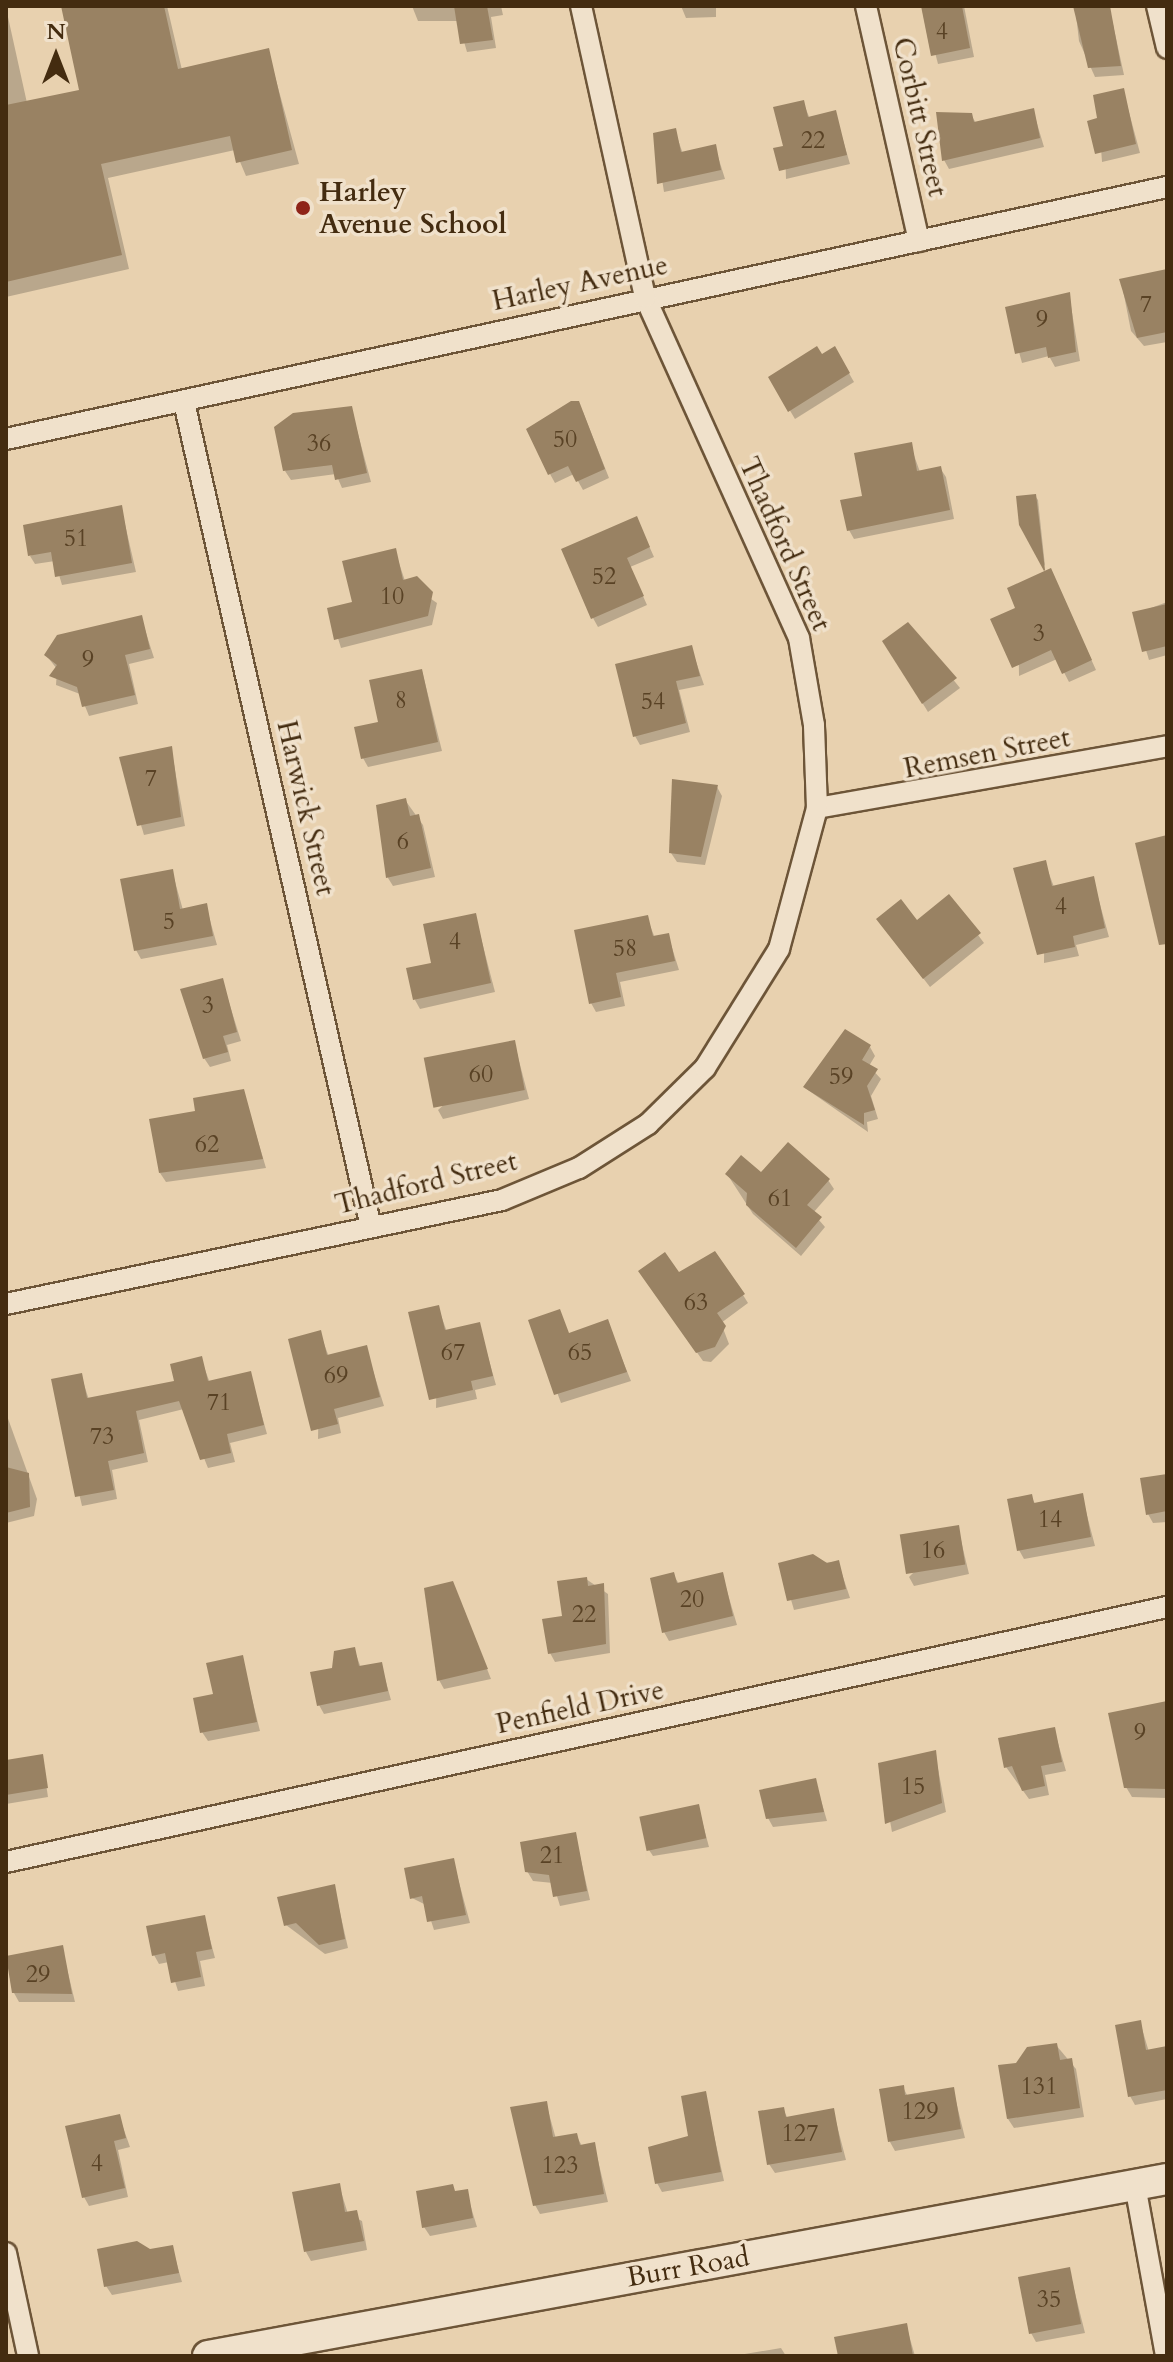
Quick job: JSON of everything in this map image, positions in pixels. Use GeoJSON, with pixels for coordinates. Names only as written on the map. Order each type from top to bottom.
{"type":"FeatureCollection","features":[{"type":"Feature","properties":{"kind":"street","name":"Thadford Street"},"geometry":{"type":"LineString","coordinates":[[6,1304],[502,1200],[579,1168],[648,1124],[705,1068],[753,999],[799,891],[817,808],[814,725],[799,638],[645,297],[581,6]]}},
{"type":"Feature","properties":{"kind":"street","name":"Corbitt Street"},"geometry":{"type":"LineString","coordinates":[[866,6],[919,241]]}},
{"type":"Feature","properties":{"kind":"street"},"geometry":{"type":"LineString","coordinates":[[1157,6],[1167,48]]}},
{"type":"Feature","properties":{"kind":"street","name":"Harley Avenue"},"geometry":{"type":"LineString","coordinates":[[6,439],[184,402],[645,297],[1167,187]]}},
{"type":"Feature","properties":{"kind":"street","name":"Harwick Street"},"geometry":{"type":"LineString","coordinates":[[184,402],[371,1227]]}},
{"type":"Feature","properties":{"kind":"street","name":"Remsen Street"},"geometry":{"type":"LineString","coordinates":[[817,808],[1167,746]]}},
{"type":"Feature","properties":{"kind":"street","name":"Penfield Drive"},"geometry":{"type":"LineString","coordinates":[[6,1862],[1167,1607]]}},
{"type":"Feature","properties":{"kind":"street","name":"Burr Road"},"geometry":{"type":"LineString","coordinates":[[208,2356],[1167,2179]]}},
{"type":"Feature","properties":{"kind":"street"},"geometry":{"type":"LineString","coordinates":[[1135,2185],[1166,2356]]}},
{"type":"Feature","properties":{"kind":"street"},"geometry":{"type":"LineString","coordinates":[[6,2253],[28,2356]]}},
{"type":"Feature","properties":{"kind":"building"},"geometry":{"type":"Polygon","coordinates":[[[61,6],[164,6],[178,69],[269,48],[292,150],[236,163],[230,136],[101,164],[122,255],[6,282],[6,105],[79,90],[61,6]]]}},
{"type":"Feature","properties":{"kind":"building"},"geometry":{"type":"Polygon","coordinates":[[[454,6],[487,6],[493,40],[460,44],[454,6]]]}},
{"type":"Feature","properties":{"kind":"building"},"geometry":{"type":"Polygon","coordinates":[[[921,6],[962,6],[970,48],[931,56],[921,6]]]}},
{"type":"Feature","properties":{"kind":"building"},"geometry":{"type":"Polygon","coordinates":[[[1073,6],[1110,6],[1121,66],[1088,68],[1073,6]]]}},
{"type":"Feature","properties":{"kind":"building"},"geometry":{"type":"Polygon","coordinates":[[[1124,88],[1136,144],[1095,154],[1087,121],[1097,118],[1093,95],[1124,88]]]}},
{"type":"Feature","properties":{"kind":"building"},"geometry":{"type":"Polygon","coordinates":[[[804,100],[808,117],[836,110],[847,155],[779,171],[773,148],[783,146],[773,107],[804,100]]]}},
{"type":"Feature","properties":{"kind":"building"},"geometry":{"type":"Polygon","coordinates":[[[1034,108],[1040,138],[942,161],[936,112],[972,113],[974,122],[1034,108]]]}},
{"type":"Feature","properties":{"kind":"building"},"geometry":{"type":"Polygon","coordinates":[[[676,128],[681,152],[716,144],[721,170],[657,184],[653,133],[676,128]]]}},
{"type":"Feature","properties":{"kind":"building"},"geometry":{"type":"Polygon","coordinates":[[[1167,269],[1167,332],[1137,338],[1119,279],[1167,269]]]}},
{"type":"Feature","properties":{"kind":"building"},"geometry":{"type":"Polygon","coordinates":[[[1070,292],[1076,352],[1048,358],[1046,347],[1015,354],[1005,307],[1070,292]]]}},
{"type":"Feature","properties":{"kind":"building"},"geometry":{"type":"Polygon","coordinates":[[[817,346],[822,354],[835,346],[850,373],[788,412],[768,377],[817,346]]]}},
{"type":"Feature","properties":{"kind":"building"},"geometry":{"type":"Polygon","coordinates":[[[571,401],[579,401],[605,469],[576,482],[568,466],[548,475],[526,429],[571,401]]]}},
{"type":"Feature","properties":{"kind":"building"},"geometry":{"type":"Polygon","coordinates":[[[352,406],[367,473],[335,480],[332,465],[283,471],[274,427],[293,413],[352,406]]]}},
{"type":"Feature","properties":{"kind":"building"},"geometry":{"type":"Polygon","coordinates":[[[912,442],[917,471],[941,466],[950,510],[847,531],[840,500],[862,496],[854,453],[912,442]]]}},
{"type":"Feature","properties":{"kind":"building"},"geometry":{"type":"Polygon","coordinates":[[[1036,494],[1044,571],[1019,525],[1016,496],[1036,494]]]}},
{"type":"Feature","properties":{"kind":"building"},"geometry":{"type":"Polygon","coordinates":[[[122,505],[132,563],[55,577],[51,552],[28,556],[23,525],[122,505]]]}},
{"type":"Feature","properties":{"kind":"building"},"geometry":{"type":"Polygon","coordinates":[[[637,516],[650,547],[627,558],[644,596],[591,619],[561,549],[637,516]]]}},
{"type":"Feature","properties":{"kind":"building"},"geometry":{"type":"Polygon","coordinates":[[[396,548],[403,580],[417,576],[433,592],[428,616],[334,640],[327,608],[352,602],[342,561],[396,548]]]}},
{"type":"Feature","properties":{"kind":"building"},"geometry":{"type":"Polygon","coordinates":[[[1051,568],[1092,660],[1062,674],[1051,650],[1012,668],[990,619],[1015,608],[1007,588],[1051,568]]]}},
{"type":"Feature","properties":{"kind":"building"},"geometry":{"type":"Polygon","coordinates":[[[1167,604],[1167,646],[1142,652],[1132,612],[1167,604]]]}},
{"type":"Feature","properties":{"kind":"building"},"geometry":{"type":"Polygon","coordinates":[[[142,615],[150,649],[125,655],[135,695],[82,707],[77,687],[49,676],[57,665],[44,655],[57,635],[142,615]]]}},
{"type":"Feature","properties":{"kind":"building"},"geometry":{"type":"Polygon","coordinates":[[[908,622],[957,678],[922,704],[882,641],[908,622]]]}},
{"type":"Feature","properties":{"kind":"building"},"geometry":{"type":"Polygon","coordinates":[[[692,645],[700,676],[676,681],[686,723],[633,737],[615,664],[692,645]]]}},
{"type":"Feature","properties":{"kind":"building"},"geometry":{"type":"Polygon","coordinates":[[[422,669],[438,742],[361,759],[354,727],[378,722],[369,680],[422,669]]]}},
{"type":"Feature","properties":{"kind":"building"},"geometry":{"type":"Polygon","coordinates":[[[172,746],[181,817],[137,826],[119,757],[172,746]]]}},
{"type":"Feature","properties":{"kind":"building"},"geometry":{"type":"Polygon","coordinates":[[[672,779],[718,785],[701,857],[669,853],[672,779]]]}},
{"type":"Feature","properties":{"kind":"building"},"geometry":{"type":"Polygon","coordinates":[[[406,798],[410,816],[419,814],[431,868],[386,878],[376,805],[406,798]]]}},
{"type":"Feature","properties":{"kind":"building"},"geometry":{"type":"Polygon","coordinates":[[[1167,835],[1167,944],[1159,945],[1135,843],[1167,835]]]}},
{"type":"Feature","properties":{"kind":"building"},"geometry":{"type":"Polygon","coordinates":[[[1046,860],[1052,886],[1094,876],[1105,928],[1073,936],[1075,947],[1037,955],[1013,868],[1046,860]]]}},
{"type":"Feature","properties":{"kind":"building"},"geometry":{"type":"Polygon","coordinates":[[[173,869],[180,909],[207,903],[213,936],[134,951],[120,879],[173,869]]]}},
{"type":"Feature","properties":{"kind":"building"},"geometry":{"type":"Polygon","coordinates":[[[949,894],[981,933],[923,979],[876,919],[901,899],[917,920],[949,894]]]}},
{"type":"Feature","properties":{"kind":"building"},"geometry":{"type":"Polygon","coordinates":[[[476,913],[491,983],[413,1000],[406,968],[431,963],[423,924],[476,913]]]}},
{"type":"Feature","properties":{"kind":"building"},"geometry":{"type":"Polygon","coordinates":[[[648,915],[653,936],[669,933],[675,961],[616,973],[621,997],[589,1004],[574,930],[648,915]]]}},
{"type":"Feature","properties":{"kind":"building"},"geometry":{"type":"Polygon","coordinates":[[[223,978],[237,1032],[223,1036],[228,1052],[203,1059],[180,989],[223,978]]]}},
{"type":"Feature","properties":{"kind":"building"},"geometry":{"type":"Polygon","coordinates":[[[845,1029],[871,1045],[862,1060],[878,1069],[867,1086],[875,1110],[864,1113],[864,1125],[803,1087],[845,1029]]]}},
{"type":"Feature","properties":{"kind":"building"},"geometry":{"type":"Polygon","coordinates":[[[515,1040],[525,1090],[433,1108],[424,1058],[515,1040]]]}},
{"type":"Feature","properties":{"kind":"building"},"geometry":{"type":"Polygon","coordinates":[[[244,1089],[263,1159],[159,1173],[149,1119],[195,1111],[193,1098],[244,1089]]]}},
{"type":"Feature","properties":{"kind":"building"},"geometry":{"type":"Polygon","coordinates":[[[788,1142],[830,1179],[807,1205],[822,1217],[796,1248],[746,1205],[747,1193],[725,1174],[741,1155],[761,1172],[788,1142]]]}},
{"type":"Feature","properties":{"kind":"building"},"geometry":{"type":"Polygon","coordinates":[[[715,1251],[745,1294],[717,1313],[726,1326],[715,1347],[696,1353],[638,1271],[665,1252],[679,1272],[715,1251]]]}},
{"type":"Feature","properties":{"kind":"building"},"geometry":{"type":"Polygon","coordinates":[[[439,1305],[445,1330],[480,1322],[493,1376],[471,1381],[473,1390],[429,1400],[408,1312],[439,1305]]]}},
{"type":"Feature","properties":{"kind":"building"},"geometry":{"type":"Polygon","coordinates":[[[560,1309],[569,1333],[608,1319],[627,1372],[554,1395],[528,1320],[560,1309]]]}},
{"type":"Feature","properties":{"kind":"building"},"geometry":{"type":"Polygon","coordinates":[[[321,1330],[327,1355],[367,1345],[380,1397],[334,1409],[338,1424],[311,1431],[288,1339],[321,1330]]]}},
{"type":"Feature","properties":{"kind":"building"},"geometry":{"type":"Polygon","coordinates":[[[202,1356],[208,1381],[251,1371],[264,1425],[227,1434],[231,1453],[200,1460],[179,1401],[136,1411],[144,1453],[108,1461],[114,1490],[75,1497],[51,1379],[82,1373],[87,1398],[174,1381],[170,1364],[202,1356]]]}},
{"type":"Feature","properties":{"kind":"building"},"geometry":{"type":"Polygon","coordinates":[[[6,1467],[29,1473],[30,1507],[6,1513],[6,1467]]]}},
{"type":"Feature","properties":{"kind":"building"},"geometry":{"type":"Polygon","coordinates":[[[1167,1474],[1167,1511],[1146,1515],[1140,1478],[1167,1474]]]}},
{"type":"Feature","properties":{"kind":"building"},"geometry":{"type":"Polygon","coordinates":[[[1083,1493],[1091,1537],[1017,1551],[1007,1499],[1032,1494],[1034,1503],[1083,1493]]]}},
{"type":"Feature","properties":{"kind":"building"},"geometry":{"type":"Polygon","coordinates":[[[959,1525],[965,1565],[906,1574],[900,1534],[959,1525]]]}},
{"type":"Feature","properties":{"kind":"building"},"geometry":{"type":"Polygon","coordinates":[[[813,1554],[827,1563],[839,1560],[846,1589],[787,1601],[778,1563],[813,1554]]]}},
{"type":"Feature","properties":{"kind":"building"},"geometry":{"type":"Polygon","coordinates":[[[674,1572],[677,1583],[723,1572],[733,1616],[662,1633],[650,1578],[674,1572]]]}},
{"type":"Feature","properties":{"kind":"building"},"geometry":{"type":"Polygon","coordinates":[[[587,1577],[588,1586],[604,1583],[606,1644],[548,1654],[542,1619],[562,1616],[557,1581],[587,1577]]]}},
{"type":"Feature","properties":{"kind":"building"},"geometry":{"type":"Polygon","coordinates":[[[453,1581],[488,1669],[437,1681],[424,1588],[453,1581]]]}},
{"type":"Feature","properties":{"kind":"building"},"geometry":{"type":"Polygon","coordinates":[[[355,1647],[359,1666],[382,1662],[388,1691],[317,1706],[310,1672],[332,1668],[334,1651],[355,1647]]]}},
{"type":"Feature","properties":{"kind":"building"},"geometry":{"type":"Polygon","coordinates":[[[243,1655],[257,1722],[200,1733],[193,1698],[213,1694],[206,1663],[243,1655]]]}},
{"type":"Feature","properties":{"kind":"building"},"geometry":{"type":"Polygon","coordinates":[[[1167,1701],[1167,1789],[1124,1788],[1108,1713],[1167,1701]]]}},
{"type":"Feature","properties":{"kind":"building"},"geometry":{"type":"Polygon","coordinates":[[[1055,1727],[1062,1762],[1041,1766],[1045,1786],[1022,1791],[1012,1766],[1004,1768],[998,1738],[1055,1727]]]}},
{"type":"Feature","properties":{"kind":"building"},"geometry":{"type":"Polygon","coordinates":[[[936,1750],[942,1803],[885,1824],[878,1763],[936,1750]]]}},
{"type":"Feature","properties":{"kind":"building"},"geometry":{"type":"Polygon","coordinates":[[[43,1754],[48,1788],[6,1795],[6,1760],[43,1754]]]}},
{"type":"Feature","properties":{"kind":"building"},"geometry":{"type":"Polygon","coordinates":[[[816,1778],[824,1812],[766,1819],[759,1790],[816,1778]]]}},
{"type":"Feature","properties":{"kind":"building"},"geometry":{"type":"Polygon","coordinates":[[[699,1804],[706,1838],[647,1851],[639,1817],[699,1804]]]}},
{"type":"Feature","properties":{"kind":"building"},"geometry":{"type":"Polygon","coordinates":[[[576,1832],[587,1891],[553,1897],[549,1875],[525,1872],[520,1842],[576,1832]]]}},
{"type":"Feature","properties":{"kind":"building"},"geometry":{"type":"Polygon","coordinates":[[[454,1858],[466,1915],[427,1922],[422,1896],[410,1899],[404,1868],[454,1858]]]}},
{"type":"Feature","properties":{"kind":"building"},"geometry":{"type":"Polygon","coordinates":[[[335,1884],[345,1939],[319,1945],[296,1923],[284,1926],[277,1897],[335,1884]]]}},
{"type":"Feature","properties":{"kind":"building"},"geometry":{"type":"Polygon","coordinates":[[[205,1915],[212,1949],[196,1952],[201,1977],[171,1983],[165,1953],[152,1956],[146,1926],[205,1915]]]}},
{"type":"Feature","properties":{"kind":"building"},"geometry":{"type":"Polygon","coordinates":[[[63,1945],[72,1994],[12,1993],[6,1956],[63,1945]]]}},
{"type":"Feature","properties":{"kind":"building"},"geometry":{"type":"Polygon","coordinates":[[[1141,2020],[1146,2050],[1167,2046],[1167,2090],[1128,2097],[1115,2025],[1141,2020]]]}},
{"type":"Feature","properties":{"kind":"building"},"geometry":{"type":"Polygon","coordinates":[[[1057,2043],[1060,2060],[1072,2058],[1080,2108],[1007,2119],[998,2065],[1016,2063],[1027,2047],[1057,2043]]]}},
{"type":"Feature","properties":{"kind":"building"},"geometry":{"type":"Polygon","coordinates":[[[904,2085],[905,2095],[954,2087],[961,2129],[888,2142],[879,2089],[904,2085]]]}},
{"type":"Feature","properties":{"kind":"building"},"geometry":{"type":"Polygon","coordinates":[[[706,2091],[721,2172],[655,2184],[648,2147],[688,2136],[681,2096],[706,2091]]]}},
{"type":"Feature","properties":{"kind":"building"},"geometry":{"type":"Polygon","coordinates":[[[547,2101],[553,2137],[577,2133],[580,2145],[595,2142],[604,2194],[533,2206],[510,2107],[547,2101]]]}},
{"type":"Feature","properties":{"kind":"building"},"geometry":{"type":"Polygon","coordinates":[[[784,2107],[786,2117],[834,2108],[842,2152],[767,2165],[758,2111],[784,2107]]]}},
{"type":"Feature","properties":{"kind":"building"},"geometry":{"type":"Polygon","coordinates":[[[120,2114],[126,2138],[114,2141],[125,2188],[82,2198],[65,2126],[120,2114]]]}},
{"type":"Feature","properties":{"kind":"building"},"geometry":{"type":"Polygon","coordinates":[[[340,2183],[345,2212],[357,2210],[364,2241],[304,2252],[292,2192],[340,2183]]]}},
{"type":"Feature","properties":{"kind":"building"},"geometry":{"type":"Polygon","coordinates":[[[453,2184],[455,2191],[468,2189],[473,2218],[422,2228],[416,2191],[453,2184]]]}},
{"type":"Feature","properties":{"kind":"building"},"geometry":{"type":"Polygon","coordinates":[[[137,2241],[150,2249],[173,2245],[179,2273],[104,2287],[97,2249],[137,2241]]]}},
{"type":"Feature","properties":{"kind":"building"},"geometry":{"type":"Polygon","coordinates":[[[1070,2267],[1081,2324],[1029,2334],[1018,2277],[1070,2267]]]}},
{"type":"Feature","properties":{"kind":"building"},"geometry":{"type":"Polygon","coordinates":[[[907,2323],[913,2356],[838,2356],[834,2337],[907,2323]]]}},
{"type":"Feature","properties":{"kind":"place","name":"Harley Avenue School"},"geometry":{"type":"Point","coordinates":[303,208]}}]}
